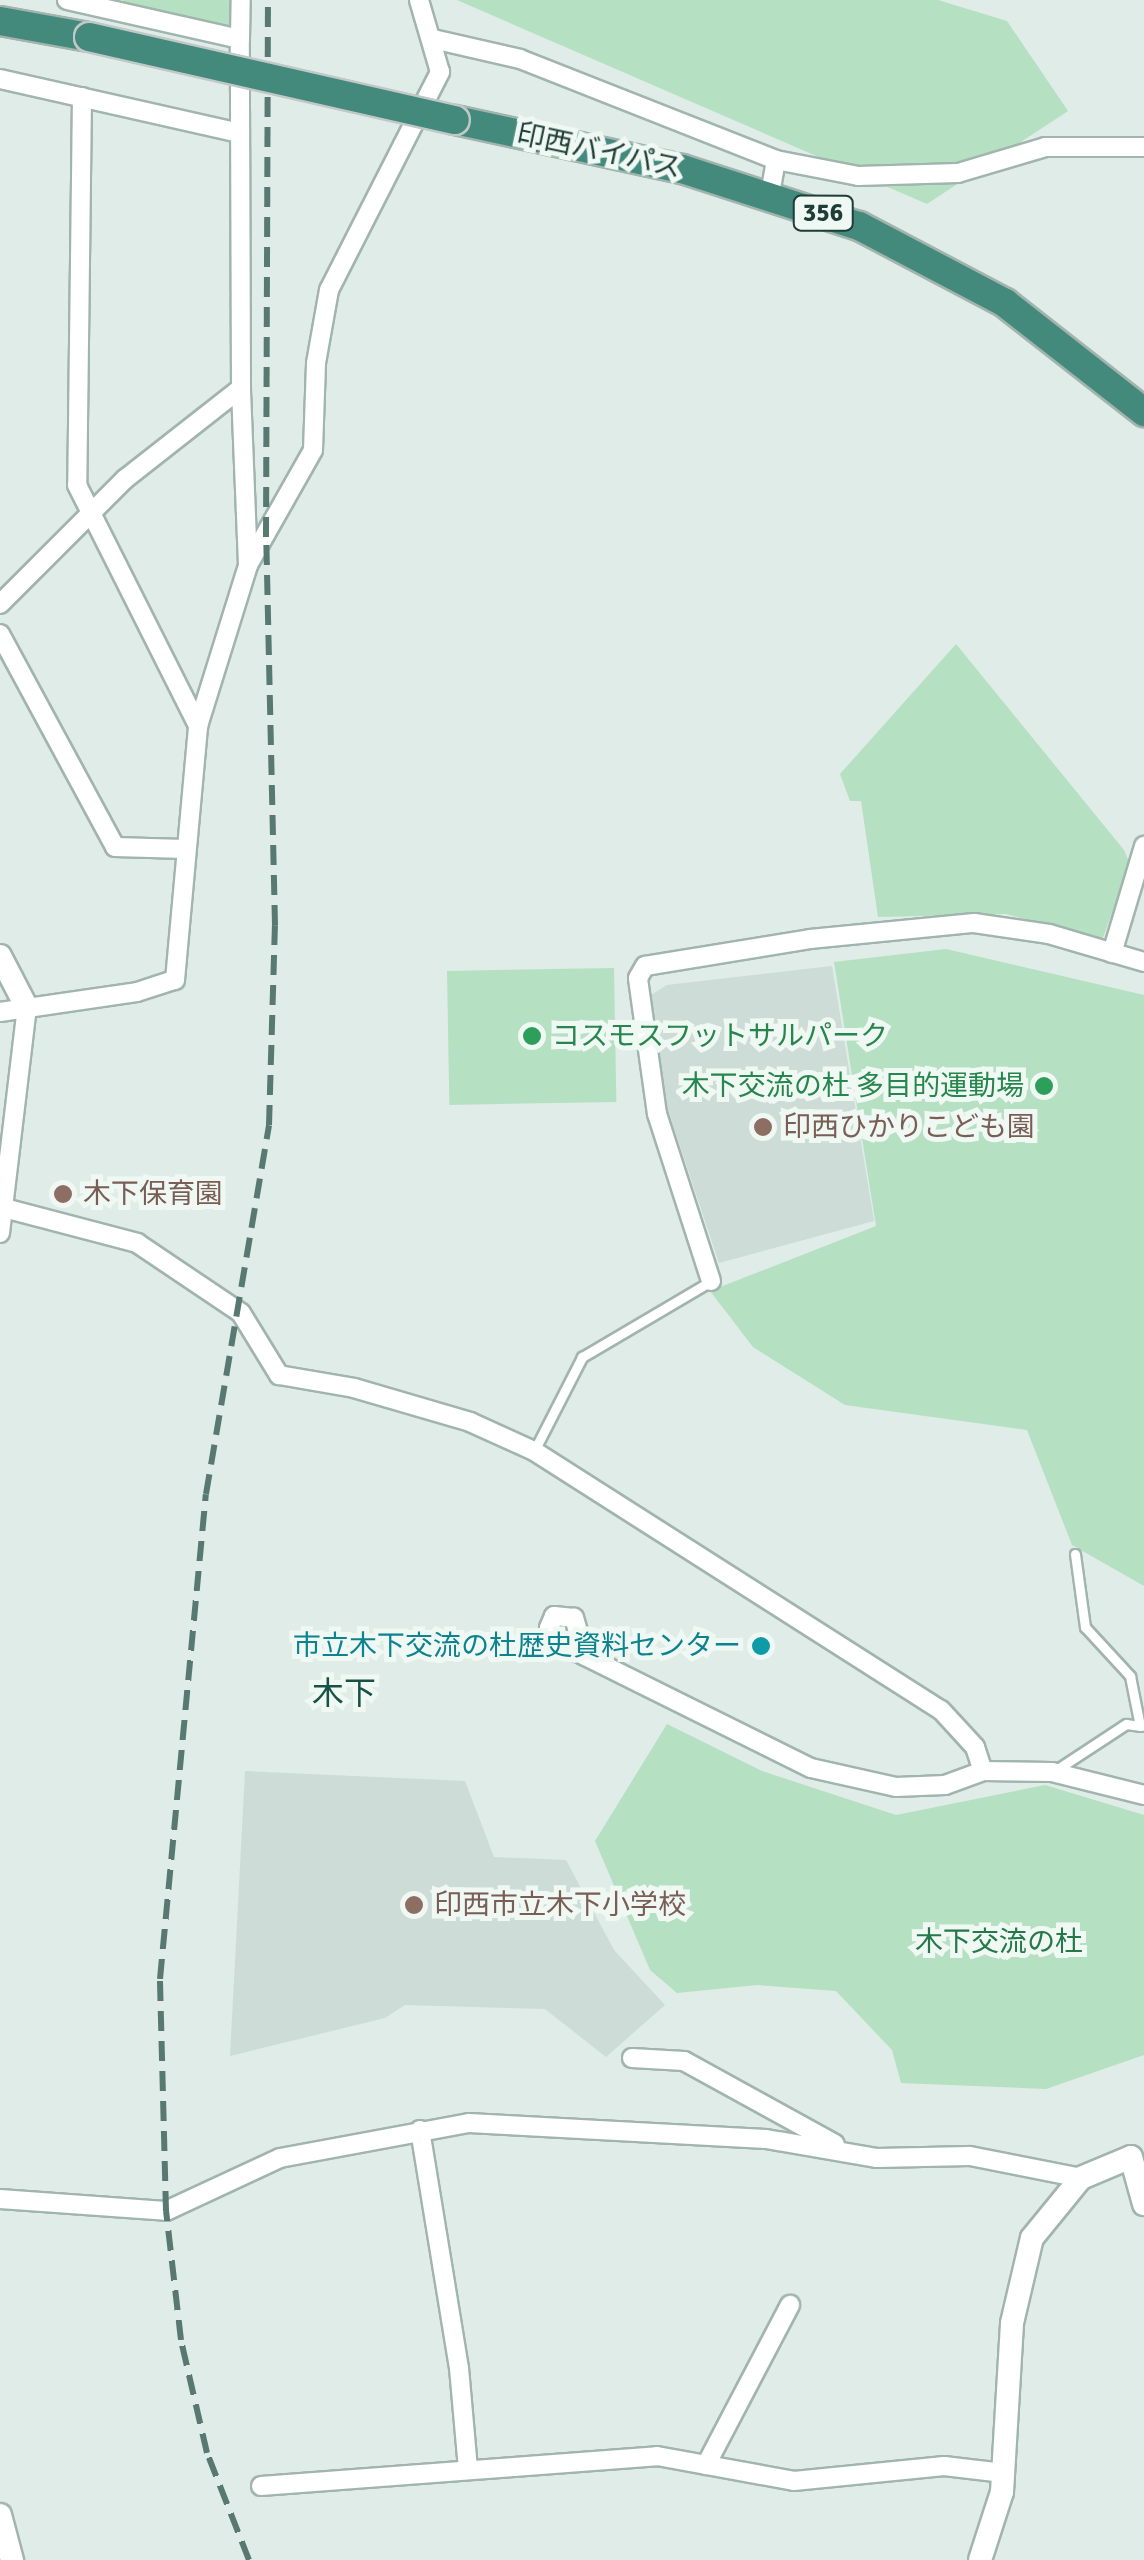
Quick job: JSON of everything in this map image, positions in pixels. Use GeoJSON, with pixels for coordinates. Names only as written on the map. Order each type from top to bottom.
{"type":"FeatureCollection","features":[{"type":"Feature","properties":{"kind":"highway","name":"印西バイパス"},"geometry":{"type":"LineString","coordinates":[[0,21],[89,37],[770,194],[901,245],[1005,303],[1144,412]]}},
{"type":"Feature","properties":{"kind":"street"},"geometry":{"type":"LineString","coordinates":[[67,0],[111,5],[240,39]]}},
{"type":"Feature","properties":{"kind":"street"},"geometry":{"type":"LineString","coordinates":[[241,0],[241,388],[248,566]]}},
{"type":"Feature","properties":{"kind":"street"},"geometry":{"type":"LineString","coordinates":[[0,1012],[175,980],[198,726],[248,566],[313,450],[316,363],[329,290],[440,72],[419,0]]}},
{"type":"Feature","properties":{"kind":"street"},"geometry":{"type":"LineString","coordinates":[[433,39],[520,59],[776,160],[858,176],[958,173],[1045,147],[1144,147]]}},
{"type":"Feature","properties":{"kind":"street"},"geometry":{"type":"LineString","coordinates":[[0,78],[240,132]]}},
{"type":"Feature","properties":{"kind":"street"},"geometry":{"type":"LineString","coordinates":[[82,97],[77,485],[90,520],[198,726]]}},
{"type":"Feature","properties":{"kind":"street"},"geometry":{"type":"LineString","coordinates":[[770,194],[776,160]]}},
{"type":"Feature","properties":{"kind":"street"},"geometry":{"type":"LineString","coordinates":[[0,604],[90,520],[125,480],[241,388]]}},
{"type":"Feature","properties":{"kind":"street"},"geometry":{"type":"LineString","coordinates":[[0,634],[115,847],[185,849]]}},
{"type":"Feature","properties":{"kind":"street"},"geometry":{"type":"LineString","coordinates":[[1112,953],[1144,846]]}},
{"type":"Feature","properties":{"kind":"street"},"geometry":{"type":"LineString","coordinates":[[711,1281],[657,1114],[638,978],[646,966],[938,923],[1008,926],[1144,962]]}},
{"type":"Feature","properties":{"kind":"street"},"geometry":{"type":"LineString","coordinates":[[0,956],[28,1008],[0,1233]]}},
{"type":"Feature","properties":{"kind":"street"},"geometry":{"type":"LineString","coordinates":[[4,1208],[137,1244],[242,1312],[279,1375],[354,1388],[470,1422],[534,1451],[941,1710],[976,1747],[982,1770]]}},
{"type":"Feature","properties":{"kind":"street"},"geometry":{"type":"LineString","coordinates":[[585,1656],[811,1768],[852,1782],[945,1784],[982,1770],[1052,1772],[1144,1794]]}},
{"type":"Feature","properties":{"kind":"street"},"geometry":{"type":"LineString","coordinates":[[632,2058],[684,2061],[853,2154]]}},
{"type":"Feature","properties":{"kind":"street"},"geometry":{"type":"LineString","coordinates":[[0,2199],[166,2212],[280,2158],[420,2130],[529,2122],[599,2136],[766,2140],[853,2154],[970,2156],[1082,2178]]}},
{"type":"Feature","properties":{"kind":"street"},"geometry":{"type":"LineString","coordinates":[[420,2130],[459,2368],[468,2469]]}},
{"type":"Feature","properties":{"kind":"street"},"geometry":{"type":"LineString","coordinates":[[980,2560],[999,2512],[1008,2357],[1022,2268],[1040,2224],[1082,2178],[1138,2154],[1144,2204]]}},
{"type":"Feature","properties":{"kind":"street"},"geometry":{"type":"LineString","coordinates":[[706,2465],[790,2304]]}},
{"type":"Feature","properties":{"kind":"street"},"geometry":{"type":"LineString","coordinates":[[261,2486],[657,2456],[794,2481],[944,2466],[1004,2473]]}},
{"type":"Feature","properties":{"kind":"street"},"geometry":{"type":"LineString","coordinates":[[0,2515],[12,2560]]}},
{"type":"Feature","properties":{"kind":"lane"},"geometry":{"type":"LineString","coordinates":[[534,1451],[582,1356],[711,1281]]}},
{"type":"Feature","properties":{"kind":"lane"},"geometry":{"type":"LineString","coordinates":[[1052,1772],[1126,1724],[1142,1726],[1130,1676],[1085,1627],[1075,1554]]}},
{"type":"Feature","properties":{"kind":"shaded area","name":"印西ひかりこども園"},"geometry":{"type":"Polygon","coordinates":[[[832,966],[874,1221],[719,1263],[660,1086],[651,995],[667,985],[832,966]]]}},
{"type":"Feature","properties":{"kind":"shaded area","name":"印西市立木下小学校"},"geometry":{"type":"Polygon","coordinates":[[[245,1771],[465,1781],[494,1857],[566,1860],[614,1950],[665,2005],[606,2057],[545,2009],[405,2005],[385,2018],[230,2056],[245,1771]]]}},
{"type":"Feature","properties":{"kind":"green space"},"geometry":{"type":"Polygon","coordinates":[[[123,0],[231,0],[231,15],[229,25],[217,26],[124,6],[123,0]]]}},
{"type":"Feature","properties":{"kind":"green space"},"geometry":{"type":"Polygon","coordinates":[[[457,0],[938,0],[1007,21],[1068,111],[927,204],[457,0]]]}},
{"type":"Feature","properties":{"kind":"green space"},"geometry":{"type":"Polygon","coordinates":[[[956,644],[1124,850],[1130,864],[1102,940],[1006,914],[878,917],[861,801],[850,801],[840,774],[956,644]]]}},
{"type":"Feature","properties":{"kind":"green space"},"geometry":{"type":"Polygon","coordinates":[[[946,949],[1144,995],[1144,1586],[1072,1545],[1027,1430],[845,1405],[753,1347],[710,1291],[876,1226],[834,962],[946,949]]]}},
{"type":"Feature","properties":{"kind":"green space","name":"コスモスフットサルパーク"},"geometry":{"type":"Polygon","coordinates":[[[614,968],[616,1102],[449,1105],[447,971],[614,968]]]}},
{"type":"Feature","properties":{"kind":"green space","name":"木下交流の杜"},"geometry":{"type":"Polygon","coordinates":[[[667,1724],[762,1771],[896,1815],[1045,1785],[1144,1815],[1144,2055],[1046,2089],[901,2083],[892,2050],[836,1991],[757,1985],[677,1993],[650,1970],[595,1841],[667,1724]]]}},
{"type":"Feature","properties":{"kind":"railway"},"geometry":{"type":"LineString","coordinates":[[249,2560],[207,2453],[181,2340],[166,2211],[160,1979],[206,1494],[269,1125],[275,925],[266,537],[268,0]]}},
{"type":"Feature","properties":{"kind":"place","name":"コスモスフットサルパーク"},"geometry":{"type":"Point","coordinates":[532,1036]}},
{"type":"Feature","properties":{"kind":"place","name":"木下交流の杜 多目的運動場"},"geometry":{"type":"Point","coordinates":[1044,1086]}},
{"type":"Feature","properties":{"kind":"place","name":"印西ひかりこども園"},"geometry":{"type":"Point","coordinates":[763,1127]}},
{"type":"Feature","properties":{"kind":"place","name":"木下保育園"},"geometry":{"type":"Point","coordinates":[63,1194]}},
{"type":"Feature","properties":{"kind":"place","name":"市立木下交流の杜歴史資料センター"},"geometry":{"type":"Point","coordinates":[761,1646]}},
{"type":"Feature","properties":{"kind":"place","name":"印西市立木下小学校"},"geometry":{"type":"Point","coordinates":[414,1905]}},
{"type":"Feature","properties":{"kind":"district","name":"木下"},"geometry":{"type":"Point","coordinates":[344,1694]}}]}
